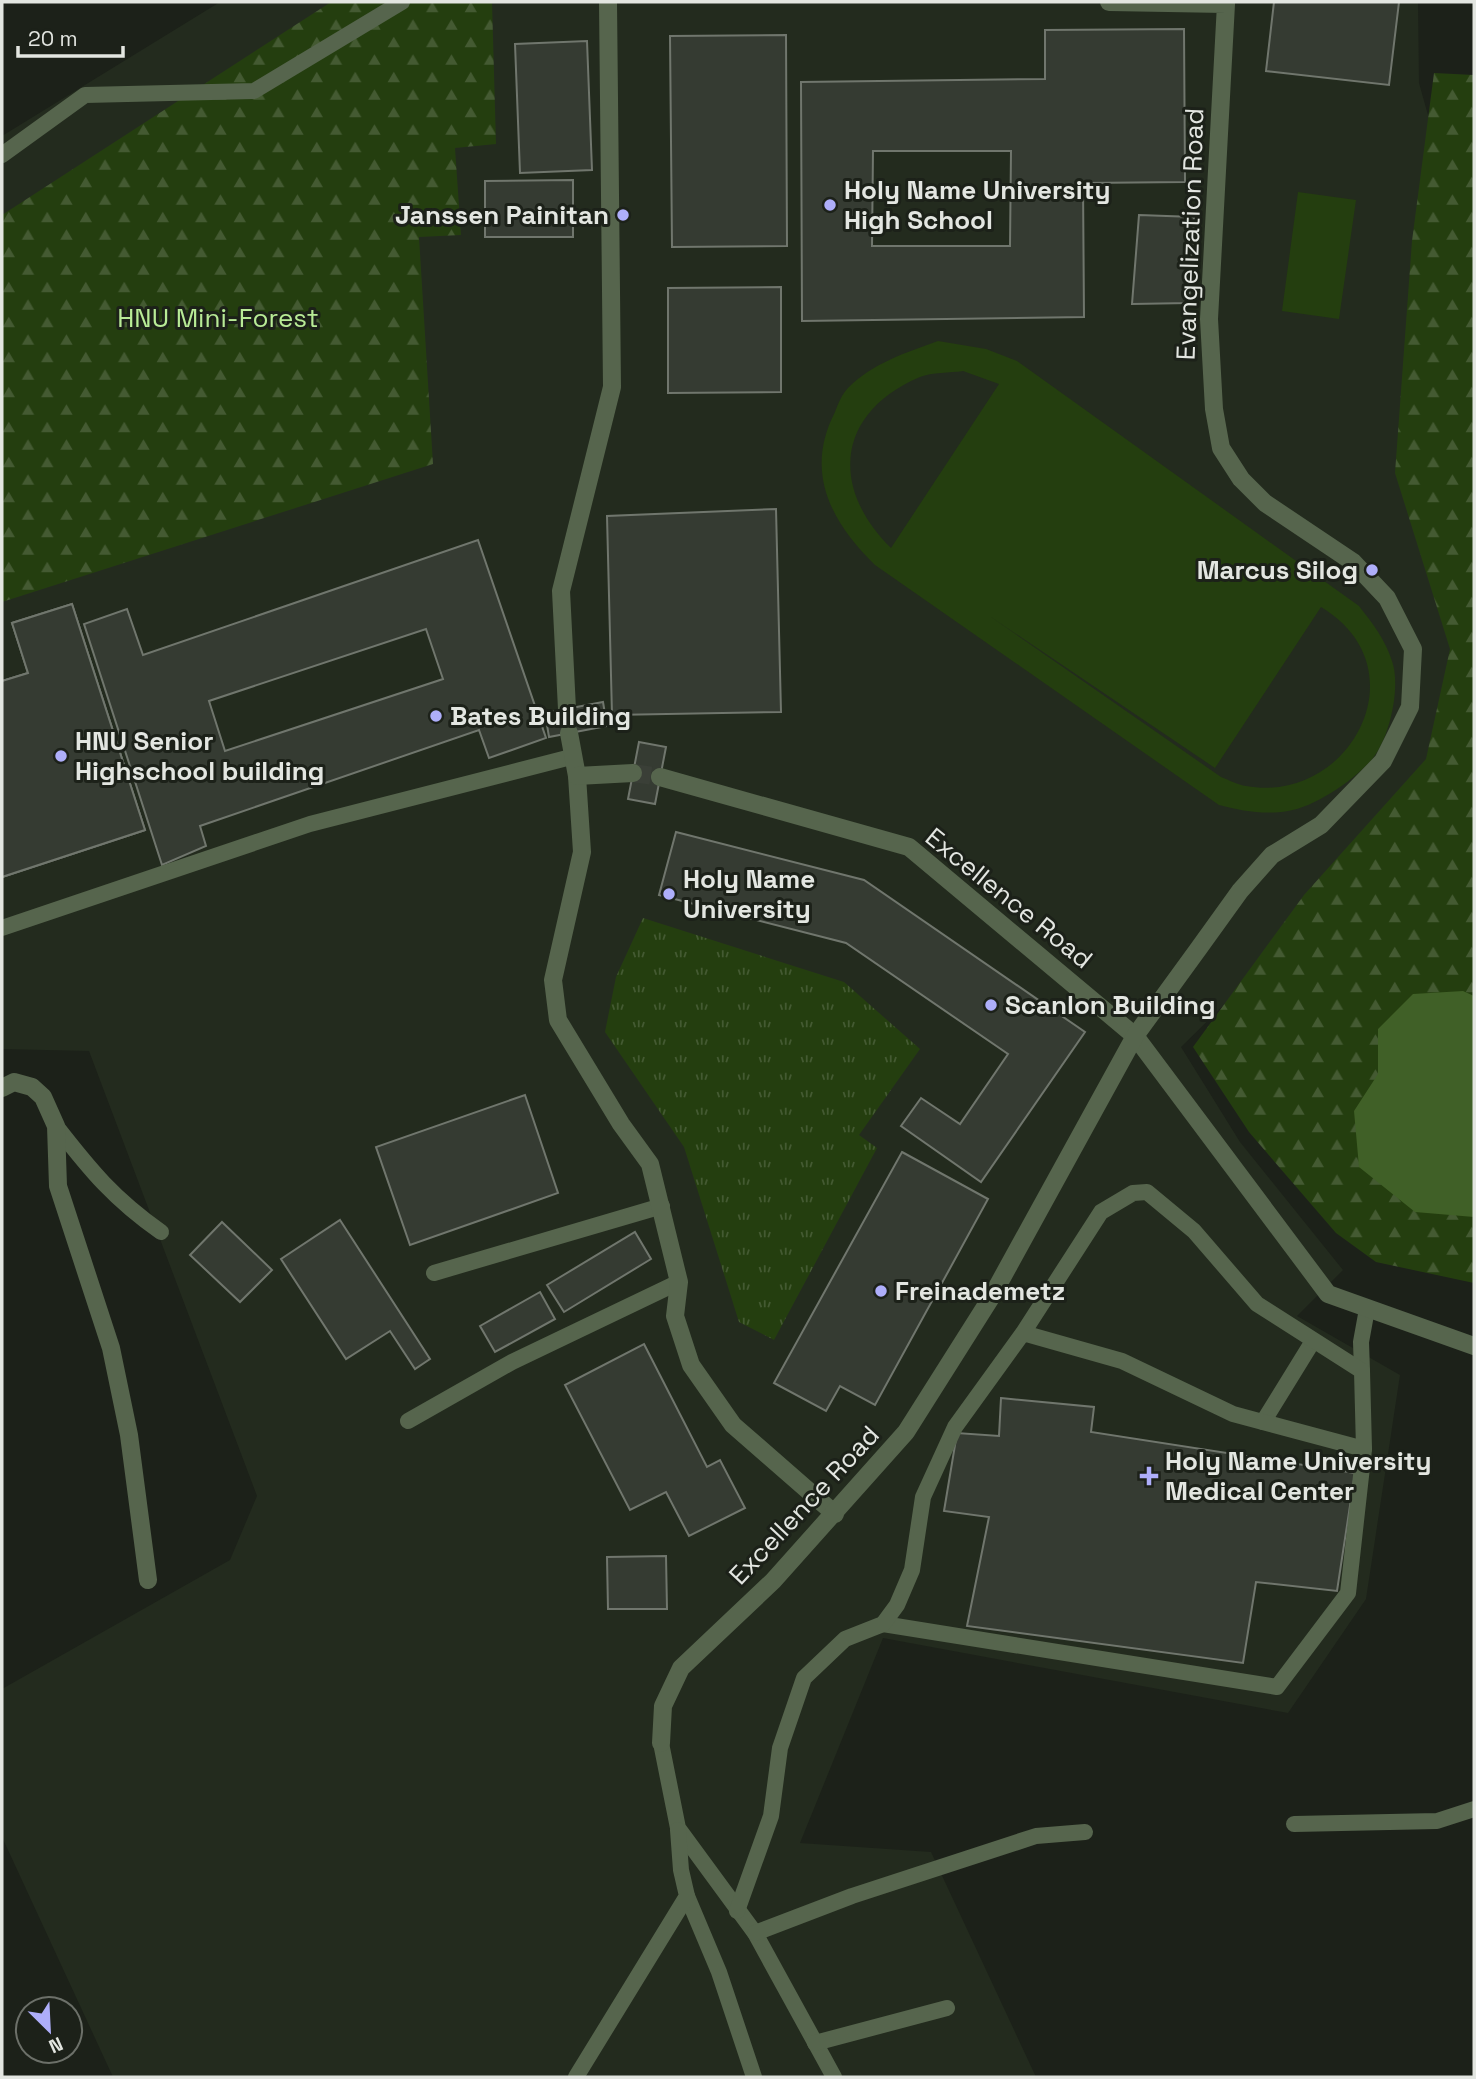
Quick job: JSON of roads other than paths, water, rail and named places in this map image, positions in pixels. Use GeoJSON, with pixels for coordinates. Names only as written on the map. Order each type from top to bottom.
{"type":"FeatureCollection","features":[{"type":"Feature","properties":{"kind":"street"},"geometry":{"type":"LineString","coordinates":[[567,709],[561,591],[612,387],[608,2]]}},
{"type":"Feature","properties":{"kind":"street"},"geometry":{"type":"LineString","coordinates":[[1109,2],[1226,3]]}},
{"type":"Feature","properties":{"kind":"street","name":"Evangelization Road"},"geometry":{"type":"LineString","coordinates":[[992,1296],[1135,1036],[1240,891],[1272,855],[1321,825],[1383,761],[1410,707],[1413,649],[1387,598],[1353,562],[1265,503],[1241,478],[1221,447],[1214,409],[1209,319],[1226,3]]}},
{"type":"Feature","properties":{"kind":"street"},"geometry":{"type":"LineString","coordinates":[[569,733],[571,757],[577,776],[582,852],[553,980],[558,1020],[621,1124],[650,1164],[680,1282],[675,1316],[691,1365],[733,1425],[835,1514]]}},
{"type":"Feature","properties":{"kind":"street"},"geometry":{"type":"LineString","coordinates":[[577,776],[633,773]]}},
{"type":"Feature","properties":{"kind":"street","name":"Excellence Road"},"geometry":{"type":"LineString","coordinates":[[660,777],[909,848],[1135,1036],[1328,1294],[1474,1346]]}},
{"type":"Feature","properties":{"kind":"street"},"geometry":{"type":"LineString","coordinates":[[2,1088],[14,1082],[32,1087],[43,1097],[56,1126],[58,1186],[111,1348],[129,1436],[148,1580]]}},
{"type":"Feature","properties":{"kind":"street","name":"Excellence Road"},"geometry":{"type":"LineString","coordinates":[[661,1743],[663,1706],[669,1687],[681,1668],[772,1581],[906,1432],[992,1296]]}},
{"type":"Feature","properties":{"kind":"lane"},"geometry":{"type":"LineString","coordinates":[[2,155],[85,95],[254,91],[402,2]]}},
{"type":"Feature","properties":{"kind":"lane"},"geometry":{"type":"LineString","coordinates":[[2,928],[310,824],[571,757]]}},
{"type":"Feature","properties":{"kind":"lane"},"geometry":{"type":"LineString","coordinates":[[56,1126],[99,1181],[126,1207],[161,1232]]}},
{"type":"Feature","properties":{"kind":"lane"},"geometry":{"type":"LineString","coordinates":[[883,1624],[897,1605],[912,1570],[923,1497],[955,1427],[1023,1333],[1101,1212],[1133,1193],[1147,1192],[1194,1231],[1257,1304],[1362,1371]]}},
{"type":"Feature","properties":{"kind":"lane"},"geometry":{"type":"LineString","coordinates":[[434,1273],[662,1206]]}},
{"type":"Feature","properties":{"kind":"lane"},"geometry":{"type":"LineString","coordinates":[[408,1421],[512,1362],[680,1282]]}},
{"type":"Feature","properties":{"kind":"lane"},"geometry":{"type":"LineString","coordinates":[[737,1910],[771,1816],[780,1748],[804,1678],[845,1639],[883,1624],[1277,1687],[1348,1593],[1364,1449],[1361,1342],[1367,1309]]}},
{"type":"Feature","properties":{"kind":"lane"},"geometry":{"type":"LineString","coordinates":[[1023,1333],[1122,1361],[1203,1401],[1263,1422],[1364,1449]]}},
{"type":"Feature","properties":{"kind":"lane"},"geometry":{"type":"LineString","coordinates":[[1263,1422],[1313,1341]]}},
{"type":"Feature","properties":{"kind":"lane"},"geometry":{"type":"LineString","coordinates":[[661,1743],[678,1828],[681,1870],[687,1896],[719,1972],[754,2077]]}},
{"type":"Feature","properties":{"kind":"lane"},"geometry":{"type":"LineString","coordinates":[[1294,1824],[1437,1821],[1474,1809]]}},
{"type":"Feature","properties":{"kind":"lane"},"geometry":{"type":"LineString","coordinates":[[678,1828],[755,1933],[834,2077]]}},
{"type":"Feature","properties":{"kind":"lane"},"geometry":{"type":"LineString","coordinates":[[755,1933],[852,1896],[1036,1836],[1085,1832]]}},
{"type":"Feature","properties":{"kind":"lane"},"geometry":{"type":"LineString","coordinates":[[576,2077],[687,1896]]}},
{"type":"Feature","properties":{"kind":"lane"},"geometry":{"type":"LineString","coordinates":[[815,2043],[947,2008]]}},
{"type":"Feature","properties":{"kind":"tunnel"},"geometry":{"type":"LineString","coordinates":[[633,773],[660,777]]}},
{"type":"Feature","properties":{"kind":"place","name":"Holy Name University High School"},"geometry":{"type":"Point","coordinates":[830,205]}},
{"type":"Feature","properties":{"kind":"place","name":"Janssen Painitan"},"geometry":{"type":"Point","coordinates":[623,215]}},
{"type":"Feature","properties":{"kind":"place","name":"Marcus Silog"},"geometry":{"type":"Point","coordinates":[1372,570]}},
{"type":"Feature","properties":{"kind":"place","name":"Bates Building"},"geometry":{"type":"Point","coordinates":[436,716]}},
{"type":"Feature","properties":{"kind":"place","name":"HNU Senior Highschool building"},"geometry":{"type":"Point","coordinates":[61,756]}},
{"type":"Feature","properties":{"kind":"place","name":"Holy Name University"},"geometry":{"type":"Point","coordinates":[669,894]}},
{"type":"Feature","properties":{"kind":"place","name":"Scanlon Building"},"geometry":{"type":"Point","coordinates":[991,1005]}},
{"type":"Feature","properties":{"kind":"place","name":"Freinademetz"},"geometry":{"type":"Point","coordinates":[881,1291]}},
{"type":"Feature","properties":{"kind":"place","name":"Holy Name University Medical Center"},"geometry":{"type":"Point","coordinates":[1149,1476]}},
{"type":"Feature","properties":{"kind":"park label","name":"HNU Mini-Forest"},"geometry":{"type":"Point","coordinates":[218,318]}}]}
